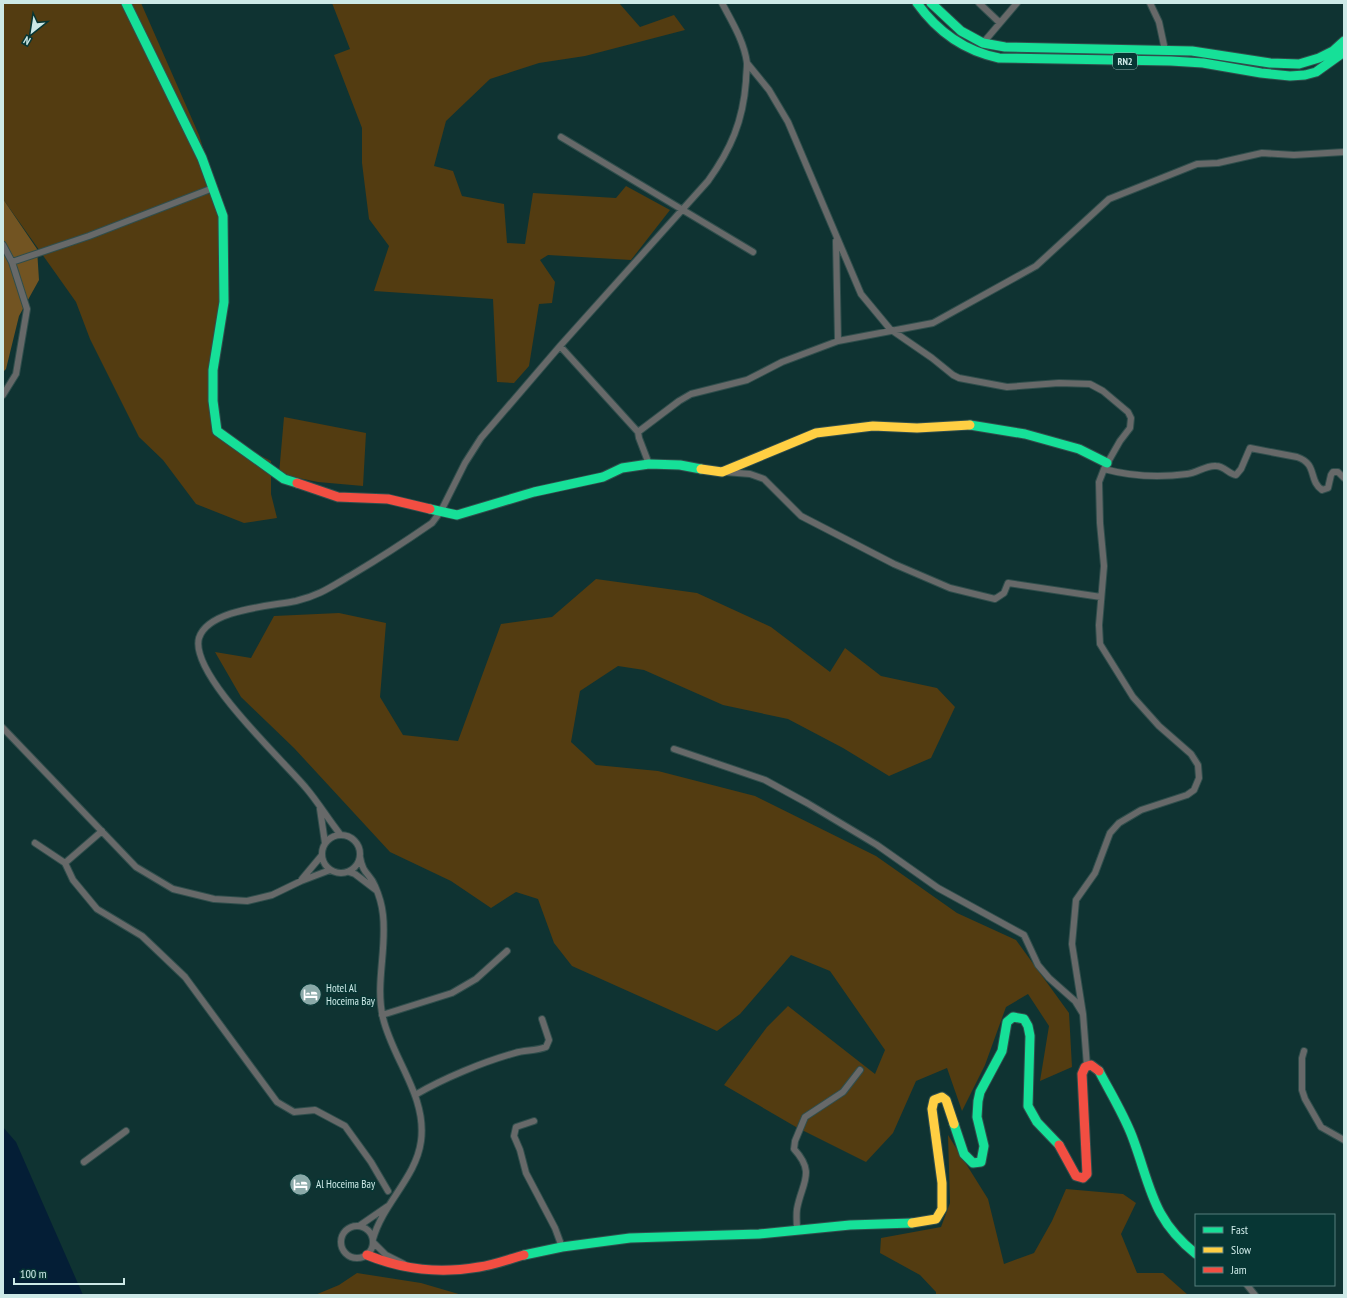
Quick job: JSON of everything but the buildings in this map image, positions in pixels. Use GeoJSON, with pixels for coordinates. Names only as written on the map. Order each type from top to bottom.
{"type":"FeatureCollection","features":[{"type":"Feature","properties":{"kind":"main road"},"geometry":{"type":"LineString","coordinates":[[126,3],[202,158],[223,216],[225,233],[224,302],[213,370],[213,401],[218,432],[284,479],[338,497],[388,499],[457,514],[534,492],[603,477],[622,468],[649,464],[680,465],[722,472],[791,442],[816,434],[848,428],[873,426],[917,428],[965,424],[1025,434],[1079,449],[1105,466]]}},
{"type":"Feature","properties":{"kind":"main road","name":"RN2"},"geometry":{"type":"LineString","coordinates":[[917,3],[936,26],[954,40],[984,54],[1014,59],[1187,62],[1273,75],[1291,75],[1307,74],[1322,68],[1344,52]]}},
{"type":"Feature","properties":{"kind":"main road","name":"RN2"},"geometry":{"type":"LineString","coordinates":[[931,3],[961,31],[983,43],[1005,47],[1165,50],[1223,54],[1270,63],[1299,64],[1333,51],[1344,41]]}},
{"type":"Feature","properties":{"kind":"main road"},"geometry":{"type":"LineString","coordinates":[[367,1255],[387,1263],[430,1271],[462,1271],[562,1247],[630,1238],[759,1234],[850,1225],[922,1223],[936,1219],[942,1209],[942,1183],[932,1108],[934,1100],[942,1097],[946,1100],[964,1154],[973,1163],[981,1162],[984,1153],[977,1116],[979,1098],[983,1085],[1002,1051],[1007,1022],[1012,1017],[1024,1020],[1030,1029],[1027,1092],[1031,1113],[1045,1132],[1058,1143],[1076,1176],[1080,1178],[1085,1177],[1087,1174],[1082,1074],[1087,1066],[1091,1065],[1097,1068],[1121,1111],[1139,1155],[1155,1208],[1178,1240],[1195,1253]]}},
{"type":"Feature","properties":{"kind":"street"},"geometry":{"type":"LineString","coordinates":[[340,834],[306,787],[233,708],[205,666],[201,654],[199,639],[208,625],[238,612],[295,601],[321,594],[432,523],[441,511],[465,463],[481,438],[560,346],[708,181],[724,158],[738,128],[745,93],[747,63],[739,35],[722,3]]}},
{"type":"Feature","properties":{"kind":"street"},"geometry":{"type":"LineString","coordinates":[[979,3],[1000,23]]}},
{"type":"Feature","properties":{"kind":"street"},"geometry":{"type":"LineString","coordinates":[[983,43],[1017,3]]}},
{"type":"Feature","properties":{"kind":"street"},"geometry":{"type":"LineString","coordinates":[[1150,3],[1159,22],[1165,50]]}},
{"type":"Feature","properties":{"kind":"street"},"geometry":{"type":"LineString","coordinates":[[747,63],[769,90],[788,122],[861,294],[890,329],[959,378],[1007,387],[1059,383],[1090,384],[1103,391],[1128,412],[1132,421],[1130,428],[1120,441],[1105,466],[1098,489],[1104,566],[1101,597],[1100,644],[1132,697],[1159,726],[1191,754],[1198,765],[1199,778],[1194,790],[1188,795],[1141,810],[1119,823],[1110,833],[1095,874],[1076,900],[1072,944],[1083,1014],[1087,1066]]}},
{"type":"Feature","properties":{"kind":"street"},"geometry":{"type":"LineString","coordinates":[[561,137],[753,252]]}},
{"type":"Feature","properties":{"kind":"street"},"geometry":{"type":"LineString","coordinates":[[638,432],[679,401],[691,394],[747,380],[782,362],[838,340],[890,329],[933,323],[959,309],[985,292],[1036,266],[1109,200],[1197,164],[1218,163],[1262,153],[1294,155],[1344,152]]}},
{"type":"Feature","properties":{"kind":"street"},"geometry":{"type":"LineString","coordinates":[[12,262],[89,236],[214,188]]}},
{"type":"Feature","properties":{"kind":"street"},"geometry":{"type":"LineString","coordinates":[[836,236],[838,340]]}},
{"type":"Feature","properties":{"kind":"street"},"geometry":{"type":"LineString","coordinates":[[3,245],[12,262],[27,309],[16,374],[3,395]]}},
{"type":"Feature","properties":{"kind":"street"},"geometry":{"type":"LineString","coordinates":[[560,346],[638,432],[649,464]]}},
{"type":"Feature","properties":{"kind":"street"},"geometry":{"type":"LineString","coordinates":[[1105,466],[1129,475],[1189,474],[1208,467],[1217,466],[1236,474],[1241,469],[1250,448],[1304,460],[1310,465],[1316,484],[1322,490],[1328,488],[1330,475],[1333,472],[1338,472],[1344,478]]}},
{"type":"Feature","properties":{"kind":"street"},"geometry":{"type":"LineString","coordinates":[[722,472],[750,474],[764,480],[801,516],[894,564],[950,588],[995,599],[1004,593],[1008,583],[1101,597]]}},
{"type":"Feature","properties":{"kind":"street"},"geometry":{"type":"LineString","coordinates":[[3,728],[136,867],[173,889],[214,899],[246,901],[272,895],[301,881],[330,870]]}},
{"type":"Feature","properties":{"kind":"street"},"geometry":{"type":"LineString","coordinates":[[674,749],[765,780],[877,845],[938,888],[1024,935],[1038,965],[1049,978],[1075,1001],[1083,1014]]}},
{"type":"Feature","properties":{"kind":"street"},"geometry":{"type":"LineString","coordinates":[[301,881],[322,855],[325,843],[319,805]]}},
{"type":"Feature","properties":{"kind":"street"},"geometry":{"type":"LineString","coordinates":[[65,863],[102,831]]}},
{"type":"Feature","properties":{"kind":"street"},"geometry":{"type":"LineString","coordinates":[[325,843],[331,837],[340,834],[348,836],[356,841],[360,848],[360,857],[364,872],[375,885],[382,905],[384,926],[380,996],[382,1015],[386,1029],[415,1095],[420,1109],[422,1127],[417,1158],[375,1231],[371,1250],[367,1255],[360,1258],[352,1257],[346,1253],[342,1246],[342,1238],[346,1231],[350,1227],[359,1226],[389,1206]]}},
{"type":"Feature","properties":{"kind":"street"},"geometry":{"type":"LineString","coordinates":[[35,843],[65,863],[73,880],[97,908],[142,936],[184,977],[277,1102],[294,1112],[315,1110],[345,1126],[371,1162],[388,1191]]}},
{"type":"Feature","properties":{"kind":"street"},"geometry":{"type":"LineString","coordinates":[[322,855],[324,864],[330,870],[338,873],[348,872],[355,874],[376,890]]}},
{"type":"Feature","properties":{"kind":"street"},"geometry":{"type":"LineString","coordinates":[[348,872],[356,867],[360,857]]}},
{"type":"Feature","properties":{"kind":"street"},"geometry":{"type":"LineString","coordinates":[[382,1015],[452,992],[476,979],[507,951]]}},
{"type":"Feature","properties":{"kind":"street"},"geometry":{"type":"LineString","coordinates":[[415,1095],[431,1085],[502,1058],[516,1053],[546,1047],[549,1040],[542,1019]]}},
{"type":"Feature","properties":{"kind":"street"},"geometry":{"type":"LineString","coordinates":[[1304,1050],[1302,1058],[1302,1073],[1304,1099],[1321,1127],[1344,1140]]}},
{"type":"Feature","properties":{"kind":"street"},"geometry":{"type":"LineString","coordinates":[[797,1231],[797,1210],[807,1175],[806,1163],[794,1149],[800,1129],[809,1112],[824,1105],[843,1092],[860,1070]]}},
{"type":"Feature","properties":{"kind":"street"},"geometry":{"type":"LineString","coordinates":[[534,1121],[516,1127],[514,1136],[520,1150],[526,1173],[555,1228],[562,1247]]}},
{"type":"Feature","properties":{"kind":"street"},"geometry":{"type":"LineString","coordinates":[[84,1162],[126,1131]]}},
{"type":"Feature","properties":{"kind":"street"},"geometry":{"type":"LineString","coordinates":[[359,1226],[369,1231],[373,1240],[386,1255],[413,1268]]}},
{"type":"Feature","properties":{"kind":"street"},"geometry":{"type":"LineString","coordinates":[[1247,1286],[1255,1295]]}},
{"type":"Feature","properties":{"kind":"shaded area"},"geometry":{"type":"Polygon","coordinates":[[[3,3],[141,3],[199,135],[226,221],[216,379],[217,433],[271,461],[271,494],[277,518],[244,523],[196,504],[163,460],[139,437],[90,339],[76,302],[3,199],[3,3]]]}},
{"type":"Feature","properties":{"kind":"shaded area"},"geometry":{"type":"Polygon","coordinates":[[[332,3],[619,3],[640,27],[674,15],[685,30],[585,56],[539,63],[490,79],[446,121],[434,166],[453,171],[462,196],[504,204],[507,243],[525,244],[533,193],[616,198],[626,186],[670,210],[631,260],[548,255],[540,260],[555,282],[552,303],[539,304],[529,366],[514,383],[497,382],[493,299],[374,291],[389,246],[369,219],[362,163],[362,128],[334,55],[350,49],[332,3]]]}},
{"type":"Feature","properties":{"kind":"shaded area"},"geometry":{"type":"Polygon","coordinates":[[[3,199],[37,249],[39,280],[19,316],[6,369],[3,372],[3,199]]]}},
{"type":"Feature","properties":{"kind":"shaded area"},"geometry":{"type":"Polygon","coordinates":[[[284,417],[366,433],[363,486],[318,482],[279,474],[284,417]]]}},
{"type":"Feature","properties":{"kind":"shaded area"},"geometry":{"type":"Polygon","coordinates":[[[596,579],[697,593],[771,627],[830,672],[845,648],[881,676],[937,688],[955,707],[931,758],[889,776],[843,748],[788,719],[723,705],[644,670],[618,666],[580,691],[571,742],[596,765],[658,771],[755,796],[876,856],[957,913],[1016,940],[1069,1013],[1072,1067],[1040,1081],[1049,1026],[1028,994],[1006,1007],[985,1065],[962,1111],[947,1068],[916,1081],[893,1133],[866,1162],[796,1127],[724,1085],[767,1027],[788,1006],[875,1074],[885,1050],[830,971],[791,955],[740,1014],[717,1031],[572,966],[554,943],[538,899],[516,892],[491,908],[451,881],[390,852],[294,748],[241,697],[215,652],[251,658],[274,616],[339,613],[386,623],[380,697],[403,735],[458,741],[501,624],[552,617],[596,579]]]}},
{"type":"Feature","properties":{"kind":"shaded area"},"geometry":{"type":"Polygon","coordinates":[[[948,1135],[988,1199],[1004,1264],[1034,1253],[1052,1221],[1066,1189],[1123,1194],[1136,1203],[1121,1234],[1137,1273],[1163,1273],[1188,1295],[936,1295],[936,1292],[920,1275],[880,1253],[881,1238],[941,1227],[950,1203],[948,1135]]]}},
{"type":"Feature","properties":{"kind":"shaded area"},"geometry":{"type":"Polygon","coordinates":[[[357,1273],[421,1283],[462,1295],[315,1295],[339,1285],[357,1273]]]}},
{"type":"Feature","properties":{"kind":"water"},"geometry":{"type":"Polygon","coordinates":[[[3,1127],[16,1142],[83,1295],[3,1295],[3,1127]]]}},
{"type":"Feature","properties":{"kind":"traffic: fast"},"geometry":{"type":"LineString","coordinates":[[126,3],[202,158],[223,216],[224,302],[213,370],[213,401],[217,431],[284,479],[297,483]]}},
{"type":"Feature","properties":{"kind":"traffic: fast"},"geometry":{"type":"LineString","coordinates":[[917,3],[933,22],[963,45],[987,55],[999,58],[1171,61],[1203,63],[1261,73],[1290,76],[1305,75],[1316,72],[1344,52]]}},
{"type":"Feature","properties":{"kind":"traffic: fast"},"geometry":{"type":"LineString","coordinates":[[931,3],[961,31],[983,43],[1005,47],[1192,51],[1270,63],[1299,64],[1319,58],[1333,51],[1344,41]]}},
{"type":"Feature","properties":{"kind":"traffic: fast"},"geometry":{"type":"LineString","coordinates":[[970,425],[1025,434],[1079,449],[1107,463]]}},
{"type":"Feature","properties":{"kind":"traffic: fast"},"geometry":{"type":"LineString","coordinates":[[430,509],[457,515],[534,492],[603,477],[622,468],[649,464],[680,465],[701,469]]}},
{"type":"Feature","properties":{"kind":"traffic: fast"},"geometry":{"type":"LineString","coordinates":[[954,1124],[964,1154],[973,1163],[981,1162],[984,1146],[977,1117],[980,1092],[1002,1051],[1007,1022],[1013,1017],[1024,1019],[1028,1026],[1030,1036],[1028,1106],[1037,1122],[1059,1145]]}},
{"type":"Feature","properties":{"kind":"traffic: fast"},"geometry":{"type":"LineString","coordinates":[[1099,1071],[1121,1111],[1132,1136],[1154,1200],[1161,1214],[1181,1241],[1195,1253]]}},
{"type":"Feature","properties":{"kind":"traffic: fast"},"geometry":{"type":"LineString","coordinates":[[524,1255],[562,1247],[630,1238],[759,1234],[850,1225],[912,1223]]}},
{"type":"Feature","properties":{"kind":"traffic: slow"},"geometry":{"type":"LineString","coordinates":[[701,469],[722,472],[816,433],[873,426],[917,428],[970,425]]}},
{"type":"Feature","properties":{"kind":"traffic: slow"},"geometry":{"type":"LineString","coordinates":[[912,1223],[936,1219],[942,1209],[942,1183],[932,1109],[934,1100],[942,1097],[946,1100],[954,1124]]}},
{"type":"Feature","properties":{"kind":"traffic: jam"},"geometry":{"type":"LineString","coordinates":[[297,483],[338,497],[388,499],[430,509]]}},
{"type":"Feature","properties":{"kind":"traffic: jam"},"geometry":{"type":"LineString","coordinates":[[1059,1145],[1076,1176],[1083,1178],[1087,1174],[1082,1074],[1085,1067],[1091,1065],[1099,1071]]}},
{"type":"Feature","properties":{"kind":"traffic: jam"},"geometry":{"type":"LineString","coordinates":[[367,1255],[394,1264],[436,1270],[464,1269],[485,1266],[524,1255]]}},
{"type":"Feature","properties":{"kind":"place","name":"Hotel Al Hoceima Bay"},"geometry":{"type":"Point","coordinates":[310,994]}},
{"type":"Feature","properties":{"kind":"place","name":"Al Hoceima Bay"},"geometry":{"type":"Point","coordinates":[300,1184]}}]}
